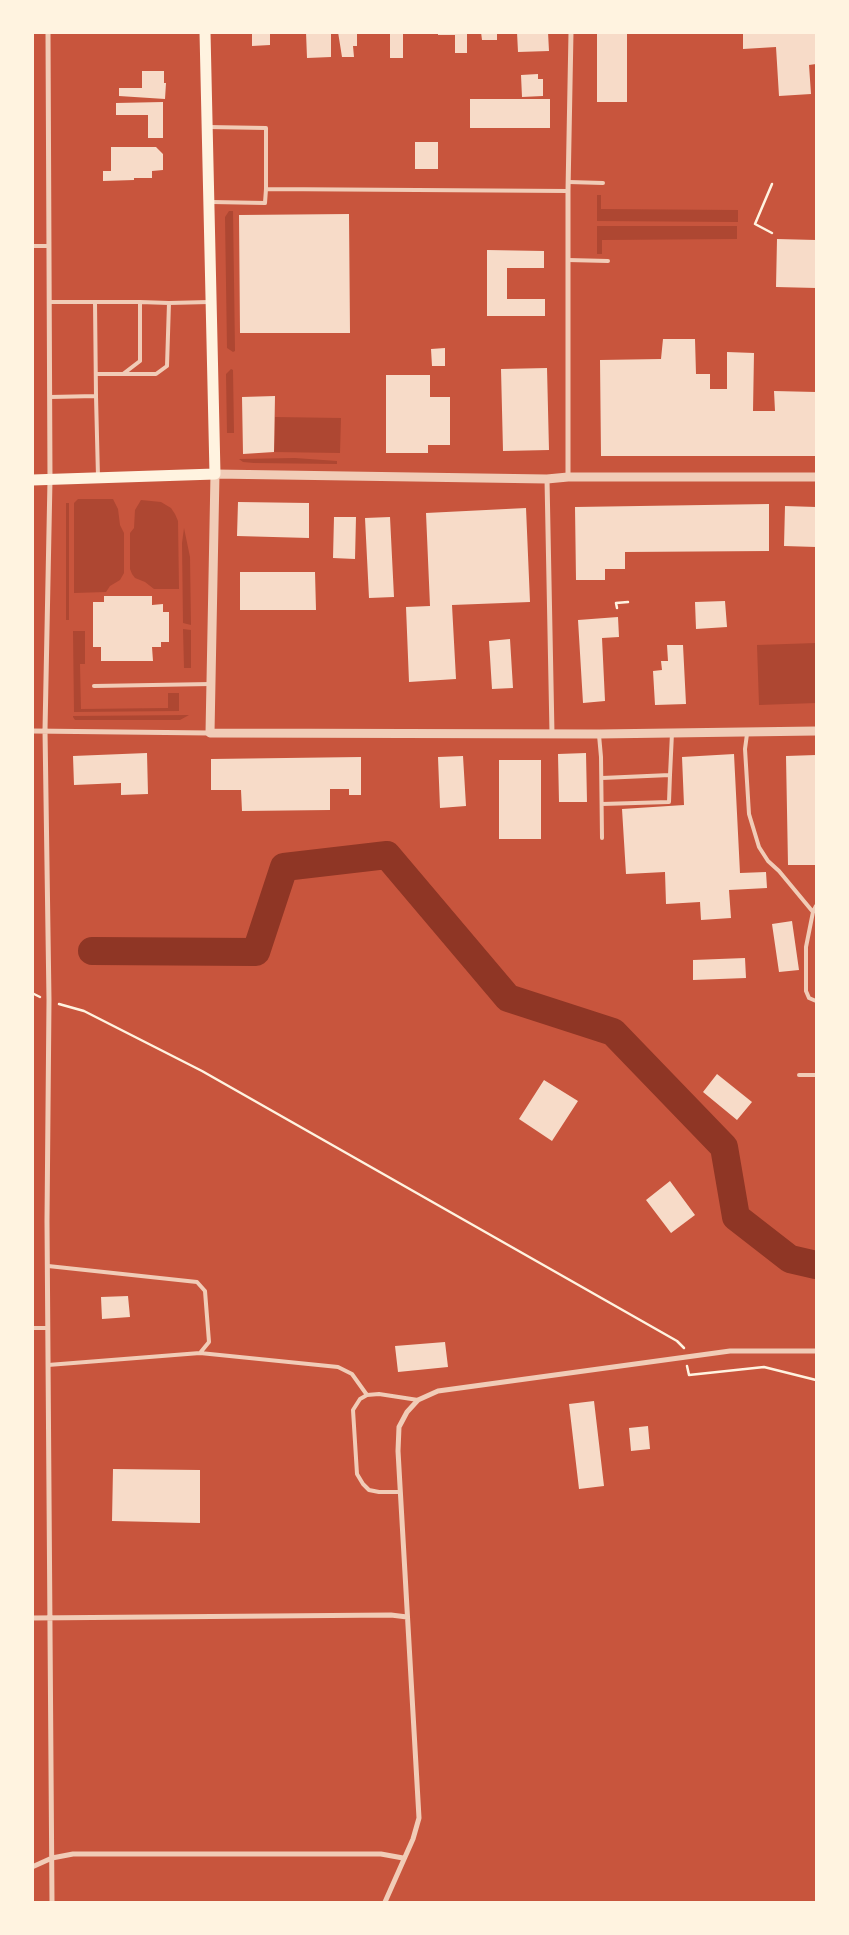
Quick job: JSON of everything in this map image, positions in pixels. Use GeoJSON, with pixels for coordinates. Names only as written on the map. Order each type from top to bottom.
{"type":"FeatureCollection","features":[{"type":"Feature","properties":{"kind":"main road"},"geometry":{"type":"LineString","coordinates":[[32,480],[216,474],[205,32]]}},
{"type":"Feature","properties":{"kind":"street"},"geometry":{"type":"LineString","coordinates":[[48,32],[50,480],[46,730],[49,1000],[47,1221],[52,1902]]}},
{"type":"Feature","properties":{"kind":"street"},"geometry":{"type":"LineString","coordinates":[[568,477],[568,191],[571,32]]}},
{"type":"Feature","properties":{"kind":"street"},"geometry":{"type":"LineString","coordinates":[[210,733],[216,474],[547,479],[568,477],[816,477]]}},
{"type":"Feature","properties":{"kind":"street"},"geometry":{"type":"LineString","coordinates":[[547,479],[552,734]]}},
{"type":"Feature","properties":{"kind":"street"},"geometry":{"type":"LineString","coordinates":[[32,731],[599,734],[816,730]]}},
{"type":"Feature","properties":{"kind":"street"},"geometry":{"type":"LineString","coordinates":[[385,1902],[413,1839],[419,1818],[400,1492],[399,1427],[407,1412],[418,1400],[438,1391],[730,1351],[816,1350]]}},
{"type":"Feature","properties":{"kind":"street"},"geometry":{"type":"LineString","coordinates":[[32,1618],[390,1615],[407,1617]]}},
{"type":"Feature","properties":{"kind":"street"},"geometry":{"type":"LineString","coordinates":[[32,1867],[52,1858],[73,1854],[381,1854],[403,1858]]}},
{"type":"Feature","properties":{"kind":"lane"},"geometry":{"type":"LineString","coordinates":[[207,127],[266,128],[265,203],[209,202]]}},
{"type":"Feature","properties":{"kind":"lane"},"geometry":{"type":"LineString","coordinates":[[569,182],[604,183]]}},
{"type":"Feature","properties":{"kind":"lane"},"geometry":{"type":"LineString","coordinates":[[266,189],[568,191]]}},
{"type":"Feature","properties":{"kind":"lane"},"geometry":{"type":"LineString","coordinates":[[32,246],[49,246]]}},
{"type":"Feature","properties":{"kind":"lane"},"geometry":{"type":"LineString","coordinates":[[568,260],[608,260]]}},
{"type":"Feature","properties":{"kind":"lane"},"geometry":{"type":"LineString","coordinates":[[49,302],[212,302]]}},
{"type":"Feature","properties":{"kind":"lane"},"geometry":{"type":"LineString","coordinates":[[96,302],[98,478]]}},
{"type":"Feature","properties":{"kind":"lane"},"geometry":{"type":"LineString","coordinates":[[123,374],[140,361],[140,302]]}},
{"type":"Feature","properties":{"kind":"lane"},"geometry":{"type":"LineString","coordinates":[[96,374],[156,374],[167,366],[169,303]]}},
{"type":"Feature","properties":{"kind":"lane"},"geometry":{"type":"LineString","coordinates":[[50,397],[96,396]]}},
{"type":"Feature","properties":{"kind":"lane"},"geometry":{"type":"LineString","coordinates":[[94,686],[211,684]]}},
{"type":"Feature","properties":{"kind":"lane"},"geometry":{"type":"LineString","coordinates":[[748,731],[744,749],[749,814],[759,847],[768,861],[779,871],[813,912]]}},
{"type":"Feature","properties":{"kind":"lane"},"geometry":{"type":"LineString","coordinates":[[602,804],[669,802],[672,732]]}},
{"type":"Feature","properties":{"kind":"lane"},"geometry":{"type":"LineString","coordinates":[[599,734],[602,778],[602,838]]}},
{"type":"Feature","properties":{"kind":"lane"},"geometry":{"type":"LineString","coordinates":[[602,778],[670,775]]}},
{"type":"Feature","properties":{"kind":"lane"},"geometry":{"type":"LineString","coordinates":[[816,906],[806,947],[806,990],[809,998],[816,1001]]}},
{"type":"Feature","properties":{"kind":"lane"},"geometry":{"type":"LineString","coordinates":[[799,1075],[816,1075]]}},
{"type":"Feature","properties":{"kind":"lane"},"geometry":{"type":"LineString","coordinates":[[48,1266],[197,1282],[205,1291],[209,1342],[200,1353]]}},
{"type":"Feature","properties":{"kind":"lane"},"geometry":{"type":"LineString","coordinates":[[32,1328],[48,1328]]}},
{"type":"Feature","properties":{"kind":"lane"},"geometry":{"type":"LineString","coordinates":[[48,1365],[200,1353],[338,1367],[352,1374],[368,1395]]}},
{"type":"Feature","properties":{"kind":"lane"},"geometry":{"type":"LineString","coordinates":[[400,1492],[369,1490],[357,1474],[353,1410],[360,1399],[368,1395],[379,1394],[418,1400]]}},
{"type":"Feature","properties":{"kind":"path"},"geometry":{"type":"LineString","coordinates":[[772,184],[755,224],[772,233]]}},
{"type":"Feature","properties":{"kind":"path"},"geometry":{"type":"LineString","coordinates":[[617,608],[616,603],[628,602]]}},
{"type":"Feature","properties":{"kind":"path"},"geometry":{"type":"LineString","coordinates":[[32,993],[84,1011],[202,1071],[677,1341],[684,1348],[689,1375],[764,1367],[816,1380]]}},
{"type":"Feature","properties":{"kind":"shaded area"},"geometry":{"type":"Polygon","coordinates":[[[597,195],[601,195],[601,209],[738,210],[738,222],[597,221],[597,195]]]}},
{"type":"Feature","properties":{"kind":"shaded area"},"geometry":{"type":"Polygon","coordinates":[[[229,211],[233,211],[235,351],[233,352],[227,348],[225,217],[229,211]]]}},
{"type":"Feature","properties":{"kind":"shaded area"},"geometry":{"type":"Polygon","coordinates":[[[597,226],[737,226],[737,239],[602,240],[602,254],[597,254],[597,226]]]}},
{"type":"Feature","properties":{"kind":"shaded area"},"geometry":{"type":"Polygon","coordinates":[[[231,369],[233,370],[234,433],[227,433],[226,374],[231,369]]]}},
{"type":"Feature","properties":{"kind":"shaded area"},"geometry":{"type":"Polygon","coordinates":[[[275,417],[341,418],[340,453],[274,452],[275,417]]]}},
{"type":"Feature","properties":{"kind":"shaded area"},"geometry":{"type":"Polygon","coordinates":[[[295,458],[337,461],[337,464],[254,463],[243,462],[239,459],[295,458]]]}},
{"type":"Feature","properties":{"kind":"shaded area"},"geometry":{"type":"Polygon","coordinates":[[[78,499],[113,499],[118,509],[120,525],[124,533],[124,573],[120,580],[110,586],[106,592],[74,593],[74,503],[78,499]]]}},
{"type":"Feature","properties":{"kind":"shaded area"},"geometry":{"type":"Polygon","coordinates":[[[141,500],[161,502],[171,508],[178,521],[179,589],[154,589],[145,582],[135,578],[132,574],[130,569],[130,533],[134,528],[135,510],[141,500]]]}},
{"type":"Feature","properties":{"kind":"shaded area"},"geometry":{"type":"Polygon","coordinates":[[[66,503],[69,503],[69,620],[66,620],[66,503]]]}},
{"type":"Feature","properties":{"kind":"shaded area"},"geometry":{"type":"Polygon","coordinates":[[[184,528],[190,557],[191,625],[183,623],[182,543],[184,528]]]}},
{"type":"Feature","properties":{"kind":"shaded area"},"geometry":{"type":"Polygon","coordinates":[[[183,629],[191,630],[191,668],[184,668],[183,629]]]}},
{"type":"Feature","properties":{"kind":"shaded area"},"geometry":{"type":"Polygon","coordinates":[[[73,631],[85,631],[85,664],[80,664],[81,709],[168,708],[168,693],[179,693],[179,711],[74,712],[73,631]]]}},
{"type":"Feature","properties":{"kind":"shaded area"},"geometry":{"type":"Polygon","coordinates":[[[816,643],[816,703],[759,705],[757,645],[816,643]]]}},
{"type":"Feature","properties":{"kind":"shaded area"},"geometry":{"type":"Polygon","coordinates":[[[189,715],[180,720],[75,720],[73,717],[73,716],[189,715]]]}},
{"type":"Feature","properties":{"kind":"building"},"geometry":{"type":"Polygon","coordinates":[[[252,32],[270,32],[270,45],[252,46],[252,32]]]}},
{"type":"Feature","properties":{"kind":"building"},"geometry":{"type":"Polygon","coordinates":[[[306,32],[331,32],[331,57],[307,58],[306,32]]]}},
{"type":"Feature","properties":{"kind":"building"},"geometry":{"type":"Polygon","coordinates":[[[338,32],[357,32],[357,46],[353,46],[354,57],[342,57],[338,32]]]}},
{"type":"Feature","properties":{"kind":"building"},"geometry":{"type":"Polygon","coordinates":[[[390,32],[403,32],[403,58],[390,58],[390,32]]]}},
{"type":"Feature","properties":{"kind":"building"},"geometry":{"type":"Polygon","coordinates":[[[438,32],[467,32],[467,53],[455,53],[455,35],[438,35],[438,32]]]}},
{"type":"Feature","properties":{"kind":"building"},"geometry":{"type":"Polygon","coordinates":[[[481,32],[497,32],[497,40],[482,40],[481,32]]]}},
{"type":"Feature","properties":{"kind":"building"},"geometry":{"type":"Polygon","coordinates":[[[517,32],[548,32],[549,51],[518,52],[517,32]]]}},
{"type":"Feature","properties":{"kind":"building"},"geometry":{"type":"Polygon","coordinates":[[[597,32],[627,32],[627,102],[597,102],[597,32]]]}},
{"type":"Feature","properties":{"kind":"building"},"geometry":{"type":"Polygon","coordinates":[[[743,32],[816,32],[816,64],[809,65],[811,94],[779,96],[776,47],[743,49],[743,32]]]}},
{"type":"Feature","properties":{"kind":"building"},"geometry":{"type":"Polygon","coordinates":[[[142,71],[164,71],[164,83],[166,83],[165,99],[119,96],[119,88],[142,88],[142,71]]]}},
{"type":"Feature","properties":{"kind":"building"},"geometry":{"type":"Polygon","coordinates":[[[538,74],[538,79],[543,79],[543,96],[522,97],[521,75],[538,74]]]}},
{"type":"Feature","properties":{"kind":"building"},"geometry":{"type":"Polygon","coordinates":[[[470,99],[550,99],[550,128],[470,128],[470,99]]]}},
{"type":"Feature","properties":{"kind":"building"},"geometry":{"type":"Polygon","coordinates":[[[163,102],[163,138],[148,138],[148,115],[116,115],[116,103],[163,102]]]}},
{"type":"Feature","properties":{"kind":"building"},"geometry":{"type":"Polygon","coordinates":[[[415,142],[438,142],[438,169],[415,169],[415,142]]]}},
{"type":"Feature","properties":{"kind":"building"},"geometry":{"type":"Polygon","coordinates":[[[111,147],[156,147],[163,154],[163,170],[152,171],[152,178],[103,181],[103,171],[111,171],[111,147]]]}},
{"type":"Feature","properties":{"kind":"building"},"geometry":{"type":"Polygon","coordinates":[[[349,214],[350,333],[240,333],[239,215],[349,214]]]}},
{"type":"Feature","properties":{"kind":"building"},"geometry":{"type":"Polygon","coordinates":[[[777,239],[816,240],[816,288],[776,287],[777,239]]]}},
{"type":"Feature","properties":{"kind":"building"},"geometry":{"type":"Polygon","coordinates":[[[487,250],[544,251],[544,268],[507,268],[507,299],[545,299],[545,316],[487,316],[487,250]]]}},
{"type":"Feature","properties":{"kind":"building"},"geometry":{"type":"Polygon","coordinates":[[[663,339],[695,339],[696,374],[710,374],[710,389],[727,389],[727,352],[754,353],[753,411],[775,411],[774,391],[816,392],[816,456],[601,456],[600,360],[661,359],[663,339]]]}},
{"type":"Feature","properties":{"kind":"building"},"geometry":{"type":"Polygon","coordinates":[[[445,348],[445,366],[432,366],[431,349],[445,348]]]}},
{"type":"Feature","properties":{"kind":"building"},"geometry":{"type":"Polygon","coordinates":[[[547,368],[549,450],[503,451],[501,369],[547,368]]]}},
{"type":"Feature","properties":{"kind":"building"},"geometry":{"type":"Polygon","coordinates":[[[386,375],[430,375],[430,397],[450,397],[450,445],[428,445],[428,453],[386,453],[386,375]]]}},
{"type":"Feature","properties":{"kind":"building"},"geometry":{"type":"Polygon","coordinates":[[[275,396],[274,452],[243,454],[242,397],[275,396]]]}},
{"type":"Feature","properties":{"kind":"building"},"geometry":{"type":"Polygon","coordinates":[[[238,502],[309,503],[309,538],[237,536],[238,502]]]}},
{"type":"Feature","properties":{"kind":"building"},"geometry":{"type":"Polygon","coordinates":[[[769,504],[769,551],[625,552],[625,569],[605,569],[605,580],[576,580],[575,507],[769,504]]]}},
{"type":"Feature","properties":{"kind":"building"},"geometry":{"type":"Polygon","coordinates":[[[785,506],[816,507],[816,547],[784,546],[785,506]]]}},
{"type":"Feature","properties":{"kind":"building"},"geometry":{"type":"Polygon","coordinates":[[[526,508],[530,602],[452,605],[456,679],[409,682],[406,607],[430,606],[426,513],[526,508]]]}},
{"type":"Feature","properties":{"kind":"building"},"geometry":{"type":"Polygon","coordinates":[[[334,517],[356,517],[355,559],[333,558],[334,517]]]}},
{"type":"Feature","properties":{"kind":"building"},"geometry":{"type":"Polygon","coordinates":[[[390,517],[394,597],[369,598],[365,518],[390,517]]]}},
{"type":"Feature","properties":{"kind":"building"},"geometry":{"type":"Polygon","coordinates":[[[240,572],[315,572],[316,610],[240,610],[240,572]]]}},
{"type":"Feature","properties":{"kind":"building"},"geometry":{"type":"Polygon","coordinates":[[[104,596],[152,596],[152,605],[163,604],[163,612],[169,612],[169,642],[161,642],[161,647],[152,647],[153,661],[101,661],[101,647],[93,647],[93,602],[104,602],[104,596]]]}},
{"type":"Feature","properties":{"kind":"building"},"geometry":{"type":"Polygon","coordinates":[[[725,601],[727,627],[696,629],[695,602],[725,601]]]}},
{"type":"Feature","properties":{"kind":"building"},"geometry":{"type":"Polygon","coordinates":[[[618,617],[619,637],[602,638],[605,701],[583,703],[578,620],[618,617]]]}},
{"type":"Feature","properties":{"kind":"building"},"geometry":{"type":"Polygon","coordinates":[[[510,639],[513,688],[492,689],[489,641],[510,639]]]}},
{"type":"Feature","properties":{"kind":"building"},"geometry":{"type":"Polygon","coordinates":[[[667,645],[683,645],[686,704],[655,705],[653,671],[662,670],[661,661],[668,661],[667,645]]]}},
{"type":"Feature","properties":{"kind":"building"},"geometry":{"type":"Polygon","coordinates":[[[147,753],[148,794],[121,795],[121,783],[74,785],[73,756],[147,753]]]}},
{"type":"Feature","properties":{"kind":"building"},"geometry":{"type":"Polygon","coordinates":[[[586,753],[587,802],[559,802],[558,754],[586,753]]]}},
{"type":"Feature","properties":{"kind":"building"},"geometry":{"type":"Polygon","coordinates":[[[734,754],[740,873],[766,872],[767,888],[729,890],[731,918],[701,920],[700,902],[666,904],[665,872],[626,874],[622,809],[684,805],[682,757],[734,754]]]}},
{"type":"Feature","properties":{"kind":"building"},"geometry":{"type":"Polygon","coordinates":[[[816,755],[816,865],[788,865],[786,756],[816,755]]]}},
{"type":"Feature","properties":{"kind":"building"},"geometry":{"type":"Polygon","coordinates":[[[463,756],[466,806],[440,808],[438,757],[463,756]]]}},
{"type":"Feature","properties":{"kind":"building"},"geometry":{"type":"Polygon","coordinates":[[[361,757],[361,795],[349,795],[349,789],[330,789],[330,810],[242,811],[241,790],[211,790],[211,759],[361,757]]]}},
{"type":"Feature","properties":{"kind":"building"},"geometry":{"type":"Polygon","coordinates":[[[499,760],[541,760],[541,839],[499,839],[499,760]]]}},
{"type":"Feature","properties":{"kind":"building"},"geometry":{"type":"Polygon","coordinates":[[[792,921],[799,970],[779,972],[772,924],[792,921]]]}},
{"type":"Feature","properties":{"kind":"building"},"geometry":{"type":"Polygon","coordinates":[[[745,958],[746,978],[693,980],[693,960],[745,958]]]}},
{"type":"Feature","properties":{"kind":"building"},"geometry":{"type":"Polygon","coordinates":[[[717,1074],[752,1102],[737,1120],[703,1092],[717,1074]]]}},
{"type":"Feature","properties":{"kind":"building"},"geometry":{"type":"Polygon","coordinates":[[[544,1080],[578,1101],[552,1141],[519,1119],[544,1080]]]}},
{"type":"Feature","properties":{"kind":"building"},"geometry":{"type":"Polygon","coordinates":[[[670,1181],[695,1215],[671,1233],[646,1200],[670,1181]]]}},
{"type":"Feature","properties":{"kind":"building"},"geometry":{"type":"Polygon","coordinates":[[[128,1296],[130,1317],[102,1319],[101,1297],[128,1296]]]}},
{"type":"Feature","properties":{"kind":"building"},"geometry":{"type":"Polygon","coordinates":[[[445,1342],[448,1367],[398,1372],[395,1346],[445,1342]]]}},
{"type":"Feature","properties":{"kind":"building"},"geometry":{"type":"Polygon","coordinates":[[[594,1401],[604,1486],[579,1489],[569,1404],[594,1401]]]}},
{"type":"Feature","properties":{"kind":"building"},"geometry":{"type":"Polygon","coordinates":[[[648,1426],[650,1449],[631,1451],[629,1428],[648,1426]]]}},
{"type":"Feature","properties":{"kind":"building"},"geometry":{"type":"Polygon","coordinates":[[[113,1469],[200,1470],[200,1523],[112,1521],[113,1469]]]}},
{"type":"Feature","properties":{"kind":"waterway"},"geometry":{"type":"LineString","coordinates":[[92,951],[256,952],[284,867],[387,855],[508,998],[613,1032],[724,1147],[736,1217],[790,1259],[816,1265]]}}]}
